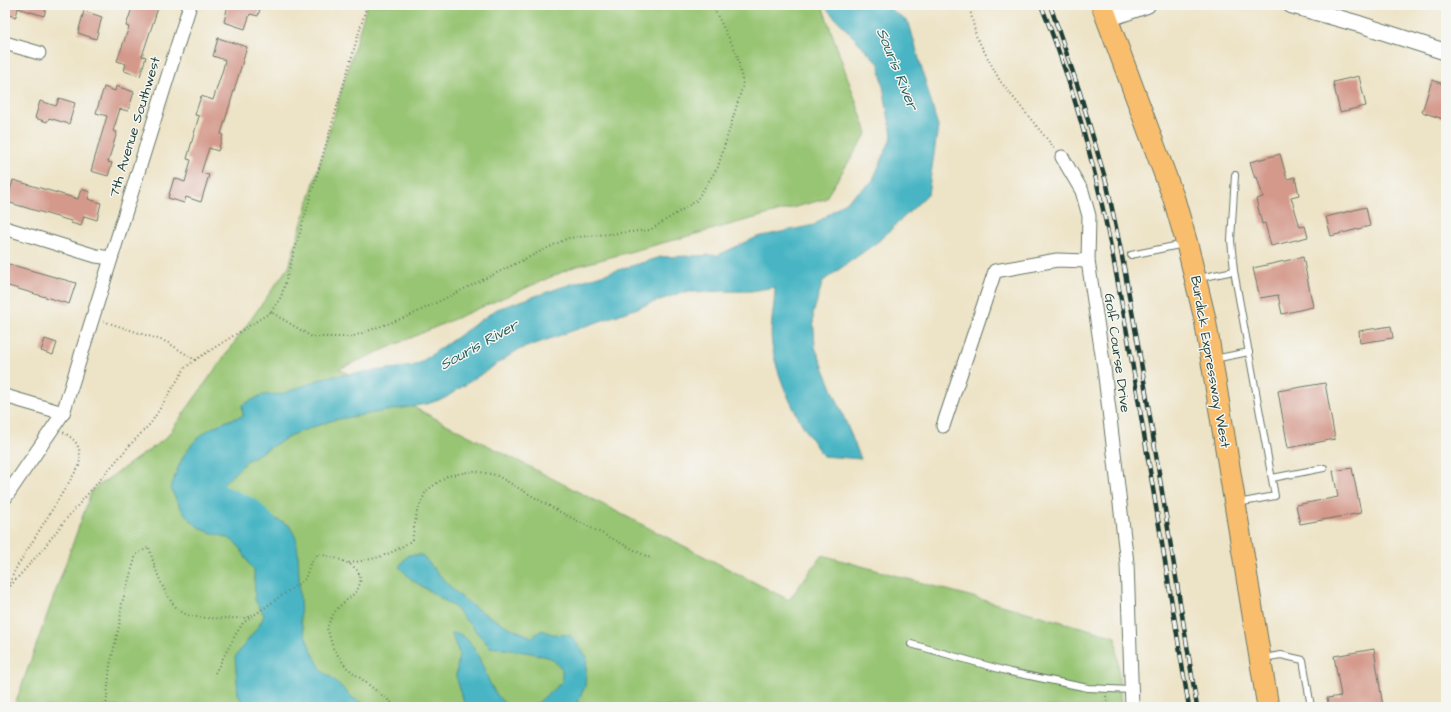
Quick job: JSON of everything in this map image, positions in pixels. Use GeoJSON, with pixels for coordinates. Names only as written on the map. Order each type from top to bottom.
{"type":"FeatureCollection","features":[{"type":"Feature","properties":{"kind":"main road","name":"Burdick Expressway West"},"geometry":{"type":"LineString","coordinates":[[1105,12],[1159,155],[1196,278],[1212,360],[1268,707]]}},
{"type":"Feature","properties":{"kind":"street","name":"7th Avenue Southwest"},"geometry":{"type":"LineString","coordinates":[[5,498],[63,413],[190,5]]}},
{"type":"Feature","properties":{"kind":"street"},"geometry":{"type":"LineString","coordinates":[[1105,12],[1147,5]]}},
{"type":"Feature","properties":{"kind":"street"},"geometry":{"type":"LineString","coordinates":[[1291,5],[1359,24],[1446,52]]}},
{"type":"Feature","properties":{"kind":"street"},"geometry":{"type":"LineString","coordinates":[[5,43],[39,53]]}},
{"type":"Feature","properties":{"kind":"street","name":"Golf Course Drive"},"geometry":{"type":"LineString","coordinates":[[1062,157],[1082,191],[1089,216],[1088,261],[1104,368],[1122,511],[1127,564],[1132,707]]}},
{"type":"Feature","properties":{"kind":"street"},"geometry":{"type":"LineString","coordinates":[[5,228],[96,256],[111,258]]}},
{"type":"Feature","properties":{"kind":"street"},"geometry":{"type":"LineString","coordinates":[[943,426],[994,271],[1057,260],[1088,261]]}},
{"type":"Feature","properties":{"kind":"street"},"geometry":{"type":"LineString","coordinates":[[5,396],[63,413]]}},
{"type":"Feature","properties":{"kind":"lane"},"geometry":{"type":"LineString","coordinates":[[1234,175],[1231,240],[1234,271],[1275,496],[1235,504]]}},
{"type":"Feature","properties":{"kind":"lane"},"geometry":{"type":"LineString","coordinates":[[1131,256],[1187,244]]}},
{"type":"Feature","properties":{"kind":"lane"},"geometry":{"type":"LineString","coordinates":[[1196,278],[1234,271]]}},
{"type":"Feature","properties":{"kind":"lane"},"geometry":{"type":"LineString","coordinates":[[1212,360],[1249,352]]}},
{"type":"Feature","properties":{"kind":"lane"},"geometry":{"type":"LineString","coordinates":[[1272,478],[1324,468]]}},
{"type":"Feature","properties":{"kind":"lane"},"geometry":{"type":"LineString","coordinates":[[911,644],[1010,672],[1088,688],[1131,690]]}},
{"type":"Feature","properties":{"kind":"lane"},"geometry":{"type":"LineString","coordinates":[[1260,659],[1281,655],[1303,660],[1311,707]]}},
{"type":"Feature","properties":{"kind":"path"},"geometry":{"type":"LineString","coordinates":[[6,591],[130,445],[151,423],[185,368],[195,360],[271,312],[282,297],[367,5]]}},
{"type":"Feature","properties":{"kind":"path"},"geometry":{"type":"LineString","coordinates":[[271,312],[312,337],[351,337],[409,316],[568,238],[650,230],[696,201],[718,167],[743,85],[737,54],[712,5]]}},
{"type":"Feature","properties":{"kind":"path"},"geometry":{"type":"LineString","coordinates":[[969,5],[976,36],[1000,81],[1062,157]]}},
{"type":"Feature","properties":{"kind":"path"},"geometry":{"type":"LineString","coordinates":[[92,318],[167,342],[195,360]]}},
{"type":"Feature","properties":{"kind":"path"},"geometry":{"type":"LineString","coordinates":[[6,591],[15,570],[79,466],[81,453],[78,444],[72,438],[54,427]]}},
{"type":"Feature","properties":{"kind":"path"},"geometry":{"type":"LineString","coordinates":[[215,673],[243,623],[305,579],[310,564],[318,554],[349,563],[367,560],[395,552],[412,540],[417,512],[426,491],[447,476],[474,471],[496,475],[560,512],[652,559]]}},
{"type":"Feature","properties":{"kind":"path"},"geometry":{"type":"LineString","coordinates":[[106,707],[110,665],[120,622],[122,603],[131,567],[136,555],[149,547],[163,588],[174,604],[187,615],[246,618],[258,612]]}},
{"type":"Feature","properties":{"kind":"path"},"geometry":{"type":"LineString","coordinates":[[349,563],[358,573],[359,587],[337,609],[327,628],[334,648],[346,667],[397,707]]}},
{"type":"Feature","properties":{"kind":"green space"},"geometry":{"type":"Polygon","coordinates":[[[367,5],[822,5],[867,133],[825,199],[574,267],[339,369],[789,600],[822,555],[1116,637],[1121,707],[14,707],[92,490],[166,438],[289,266],[367,5]]]}},
{"type":"Feature","properties":{"kind":"water"},"geometry":{"type":"Polygon","coordinates":[[[823,5],[885,5],[909,23],[938,127],[928,194],[880,240],[823,281],[813,314],[815,347],[861,459],[823,456],[798,418],[791,404],[779,374],[771,338],[775,287],[751,291],[683,292],[518,350],[445,398],[427,404],[333,420],[294,434],[248,460],[221,486],[239,503],[289,525],[296,538],[298,553],[301,623],[311,650],[322,671],[332,678],[353,698],[369,707],[244,707],[238,694],[235,657],[260,624],[264,615],[255,600],[254,570],[248,563],[240,548],[231,539],[209,532],[196,525],[186,515],[171,489],[175,474],[187,450],[204,433],[215,426],[243,416],[242,405],[262,395],[282,394],[326,377],[413,366],[497,309],[565,286],[661,257],[718,255],[757,237],[814,225],[872,182],[892,136],[879,64],[823,5]]]}},
{"type":"Feature","properties":{"kind":"water"},"geometry":{"type":"Polygon","coordinates":[[[408,555],[422,555],[460,596],[485,614],[513,629],[532,637],[542,630],[552,634],[570,635],[587,657],[585,687],[575,707],[533,707],[562,682],[562,669],[551,658],[531,653],[490,647],[453,606],[412,580],[399,567],[408,555]]]}},
{"type":"Feature","properties":{"kind":"water"},"geometry":{"type":"Polygon","coordinates":[[[451,633],[462,635],[470,643],[496,693],[502,701],[511,707],[468,707],[465,705],[456,676],[459,653],[451,633]]]}},
{"type":"Feature","properties":{"kind":"building"},"geometry":{"type":"Polygon","coordinates":[[[5,5],[47,5],[44,16],[18,8],[16,17],[5,14],[5,5]]]}},
{"type":"Feature","properties":{"kind":"building"},"geometry":{"type":"Polygon","coordinates":[[[133,5],[159,5],[142,56],[146,57],[140,76],[124,71],[126,64],[117,61],[129,27],[126,26],[133,5]]]}},
{"type":"Feature","properties":{"kind":"building"},"geometry":{"type":"Polygon","coordinates":[[[228,5],[261,5],[258,16],[250,14],[245,29],[224,22],[228,5]]]}},
{"type":"Feature","properties":{"kind":"building"},"geometry":{"type":"Polygon","coordinates":[[[84,11],[102,17],[96,39],[78,33],[84,11]]]}},
{"type":"Feature","properties":{"kind":"building"},"geometry":{"type":"Polygon","coordinates":[[[218,38],[247,47],[221,134],[223,135],[218,151],[209,148],[201,173],[209,175],[201,202],[186,197],[184,203],[168,198],[174,178],[185,182],[191,160],[187,159],[199,116],[195,115],[201,96],[213,100],[223,69],[225,60],[213,56],[218,38]]]}},
{"type":"Feature","properties":{"kind":"building"},"geometry":{"type":"Polygon","coordinates":[[[1359,76],[1366,106],[1340,112],[1333,82],[1359,76]]]}},
{"type":"Feature","properties":{"kind":"building"},"geometry":{"type":"Polygon","coordinates":[[[1432,80],[1446,85],[1446,120],[1422,112],[1432,80]]]}},
{"type":"Feature","properties":{"kind":"building"},"geometry":{"type":"Polygon","coordinates":[[[116,86],[134,92],[128,111],[120,109],[113,131],[117,132],[108,162],[112,163],[108,176],[91,171],[107,116],[96,113],[104,87],[115,91],[116,86]]]}},
{"type":"Feature","properties":{"kind":"building"},"geometry":{"type":"Polygon","coordinates":[[[59,98],[75,103],[69,124],[49,118],[47,122],[35,118],[40,101],[56,106],[59,98]]]}},
{"type":"Feature","properties":{"kind":"building"},"geometry":{"type":"Polygon","coordinates":[[[1280,154],[1287,179],[1295,177],[1299,195],[1291,197],[1300,227],[1305,226],[1308,237],[1271,246],[1265,223],[1262,224],[1256,199],[1263,197],[1257,177],[1255,178],[1250,162],[1280,154]]]}},
{"type":"Feature","properties":{"kind":"building"},"geometry":{"type":"Polygon","coordinates":[[[13,180],[78,199],[81,189],[90,192],[88,199],[101,203],[97,220],[84,216],[81,226],[71,223],[71,221],[7,202],[13,180]]]}},
{"type":"Feature","properties":{"kind":"building"},"geometry":{"type":"Polygon","coordinates":[[[1366,207],[1370,226],[1331,236],[1326,217],[1366,207]]]}},
{"type":"Feature","properties":{"kind":"building"},"geometry":{"type":"Polygon","coordinates":[[[1303,257],[1313,307],[1282,314],[1278,295],[1260,298],[1253,268],[1303,257]]]}},
{"type":"Feature","properties":{"kind":"building"},"geometry":{"type":"Polygon","coordinates":[[[5,263],[76,283],[69,304],[5,285],[5,263]]]}},
{"type":"Feature","properties":{"kind":"building"},"geometry":{"type":"Polygon","coordinates":[[[1391,326],[1393,338],[1360,343],[1359,331],[1391,326]]]}},
{"type":"Feature","properties":{"kind":"building"},"geometry":{"type":"Polygon","coordinates":[[[45,339],[57,343],[53,355],[41,351],[45,339]]]}},
{"type":"Feature","properties":{"kind":"building"},"geometry":{"type":"Polygon","coordinates":[[[1325,383],[1335,439],[1288,448],[1278,391],[1325,383]]]}},
{"type":"Feature","properties":{"kind":"building"},"geometry":{"type":"Polygon","coordinates":[[[1352,468],[1361,513],[1300,524],[1296,505],[1338,497],[1333,471],[1352,468]]]}},
{"type":"Feature","properties":{"kind":"building"},"geometry":{"type":"Polygon","coordinates":[[[1374,649],[1383,707],[1329,707],[1327,698],[1341,696],[1334,656],[1374,649]]]}},
{"type":"Feature","properties":{"kind":"waterway","name":"Souris River"},"geometry":{"type":"LineString","coordinates":[[215,490],[221,495],[251,508],[271,529]]}},
{"type":"Feature","properties":{"kind":"railway"},"geometry":{"type":"LineString","coordinates":[[1041,5],[1075,102],[1089,151],[1112,252],[1131,353],[1189,707]]}},
{"type":"Feature","properties":{"kind":"railway"},"geometry":{"type":"LineString","coordinates":[[1050,5],[1080,93],[1107,185],[1121,251],[1139,350],[1197,707]]}}]}
